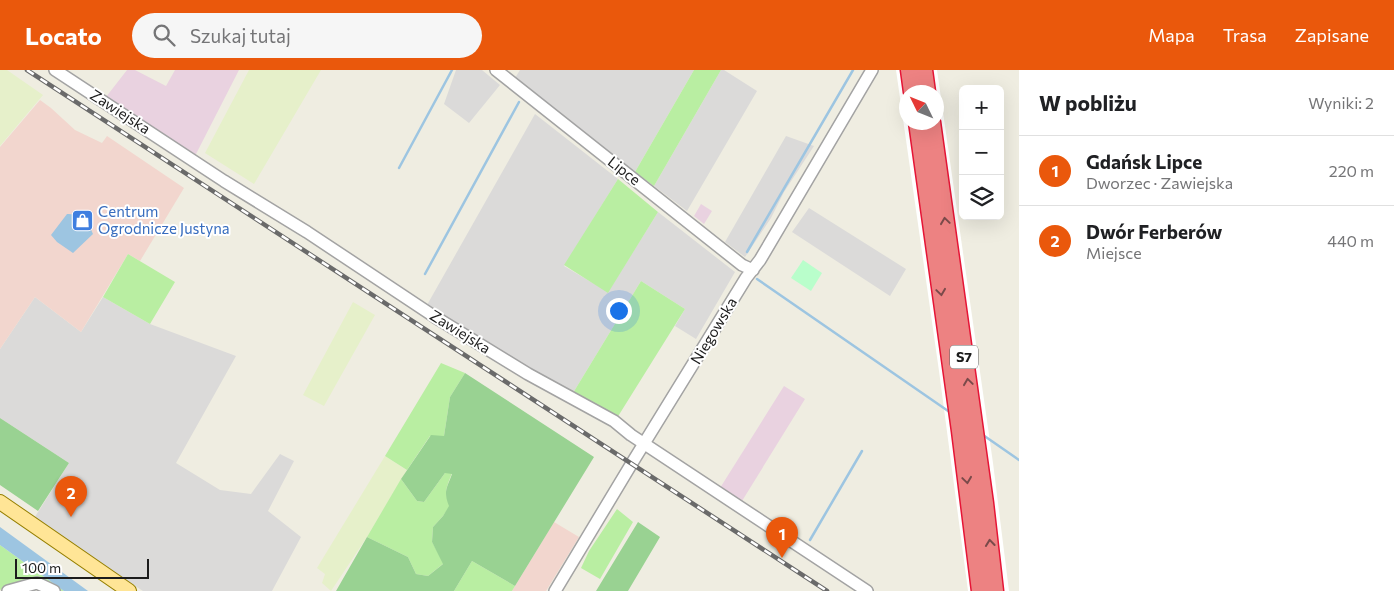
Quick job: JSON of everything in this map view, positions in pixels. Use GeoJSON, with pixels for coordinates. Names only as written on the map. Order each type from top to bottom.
{"type":"FeatureCollection","features":[{"type":"Feature","properties":{"kind":"highway"},"geometry":{"type":"LineString","coordinates":[[909,70],[911,85]]}},
{"type":"Feature","properties":{"kind":"highway"},"geometry":{"type":"LineString","coordinates":[[924,70],[926,85]]}},
{"type":"Feature","properties":{"kind":"highway","name":"S7"},"geometry":{"type":"LineString","coordinates":[[918,130],[980,591]]}},
{"type":"Feature","properties":{"kind":"highway","name":"S7"},"geometry":{"type":"LineString","coordinates":[[933,130],[995,591]]}},
{"type":"Feature","properties":{"kind":"main road"},"geometry":{"type":"LineString","coordinates":[[0,502],[129,591]]}},
{"type":"Feature","properties":{"kind":"street","name":"Zawiejska"},"geometry":{"type":"LineString","coordinates":[[54,70],[435,317],[528,374],[614,421],[631,435],[867,591]]}},
{"type":"Feature","properties":{"kind":"street","name":"Lipce"},"geometry":{"type":"LineString","coordinates":[[496,70],[742,265],[753,270]]}},
{"type":"Feature","properties":{"kind":"street","name":"Niegowska"},"geometry":{"type":"LineString","coordinates":[[555,591],[769,245],[872,70]]}},
{"type":"Feature","properties":{"kind":"street"},"geometry":{"type":"LineString","coordinates":[[8,591],[36,583],[54,591]]}},
{"type":"Feature","properties":{"kind":"shaded area"},"geometry":{"type":"Polygon","coordinates":[[[127,70],[135,70],[166,86],[175,70],[239,70],[195,156],[106,97],[127,70]]]}},
{"type":"Feature","properties":{"kind":"shaded area"},"geometry":{"type":"Polygon","coordinates":[[[456,70],[482,70],[500,85],[469,123],[444,104],[456,70]]]}},
{"type":"Feature","properties":{"kind":"shaded area"},"geometry":{"type":"Polygon","coordinates":[[[520,70],[694,70],[635,172],[515,78],[520,70]]]}},
{"type":"Feature","properties":{"kind":"shaded area"},"geometry":{"type":"Polygon","coordinates":[[[721,70],[724,70],[757,91],[687,211],[654,186],[721,70]]]}},
{"type":"Feature","properties":{"kind":"shaded area","name":"Centrum Ogrodnicze Justyna"},"geometry":{"type":"Polygon","coordinates":[[[40,100],[75,130],[102,143],[107,136],[184,188],[140,261],[128,254],[81,332],[35,297],[0,349],[0,147],[40,100]]]}},
{"type":"Feature","properties":{"kind":"shaded area"},"geometry":{"type":"Polygon","coordinates":[[[535,114],[618,179],[564,266],[608,292],[658,212],[735,272],[696,339],[675,326],[685,309],[641,281],[573,393],[499,351],[427,305],[535,114]]]}},
{"type":"Feature","properties":{"kind":"shaded area"},"geometry":{"type":"Polygon","coordinates":[[[786,136],[814,146],[745,257],[725,242],[786,136]]]}},
{"type":"Feature","properties":{"kind":"shaded area"},"geometry":{"type":"Polygon","coordinates":[[[701,204],[712,211],[704,224],[694,216],[701,204]]]}},
{"type":"Feature","properties":{"kind":"shaded area"},"geometry":{"type":"Polygon","coordinates":[[[809,208],[906,269],[890,296],[792,232],[809,208]]]}},
{"type":"Feature","properties":{"kind":"shaded area"},"geometry":{"type":"Polygon","coordinates":[[[35,297],[81,332],[103,297],[150,324],[236,356],[176,463],[220,490],[251,494],[280,454],[294,461],[268,511],[301,537],[272,591],[143,591],[33,520],[69,463],[0,418],[0,349],[35,297]]]}},
{"type":"Feature","properties":{"kind":"shaded area"},"geometry":{"type":"Polygon","coordinates":[[[784,386],[805,399],[742,501],[720,488],[784,386]]]}},
{"type":"Feature","properties":{"kind":"shaded area"},"geometry":{"type":"Polygon","coordinates":[[[554,522],[579,537],[546,591],[512,591],[554,522]]]}},
{"type":"Feature","properties":{"kind":"green space"},"geometry":{"type":"Polygon","coordinates":[[[0,70],[7,70],[43,95],[0,146],[0,70]]]}},
{"type":"Feature","properties":{"kind":"green space"},"geometry":{"type":"Polygon","coordinates":[[[249,70],[321,70],[254,184],[205,153],[249,70]]]}},
{"type":"Feature","properties":{"kind":"green space"},"geometry":{"type":"Polygon","coordinates":[[[694,70],[721,70],[654,186],[635,172],[694,70]]]}},
{"type":"Feature","properties":{"kind":"green space"},"geometry":{"type":"Polygon","coordinates":[[[618,179],[658,212],[608,293],[564,265],[618,179]]]}},
{"type":"Feature","properties":{"kind":"green space"},"geometry":{"type":"Polygon","coordinates":[[[128,254],[175,282],[150,324],[103,297],[128,254]]]}},
{"type":"Feature","properties":{"kind":"green space"},"geometry":{"type":"Polygon","coordinates":[[[803,260],[822,273],[811,291],[791,278],[803,260]]]}},
{"type":"Feature","properties":{"kind":"green space"},"geometry":{"type":"Polygon","coordinates":[[[641,281],[685,309],[617,418],[573,393],[641,281]]]}},
{"type":"Feature","properties":{"kind":"green space"},"geometry":{"type":"Polygon","coordinates":[[[353,302],[375,315],[324,406],[303,395],[353,302]]]}},
{"type":"Feature","properties":{"kind":"green space"},"geometry":{"type":"Polygon","coordinates":[[[441,363],[465,373],[450,397],[444,436],[430,436],[407,470],[385,456],[441,363]]]}},
{"type":"Feature","properties":{"kind":"green space"},"geometry":{"type":"Polygon","coordinates":[[[465,373],[594,457],[515,586],[472,561],[454,591],[336,591],[367,537],[408,557],[416,574],[428,576],[443,564],[432,542],[433,527],[449,506],[446,493],[452,474],[445,473],[424,502],[417,501],[401,479],[431,435],[444,436],[450,397],[465,373]]]}},
{"type":"Feature","properties":{"kind":"green space"},"geometry":{"type":"Polygon","coordinates":[[[0,418],[69,463],[38,511],[0,485],[0,418]]]}},
{"type":"Feature","properties":{"kind":"green space"},"geometry":{"type":"Polygon","coordinates":[[[385,456],[407,470],[367,537],[331,591],[322,583],[325,574],[317,568],[385,456]]]}},
{"type":"Feature","properties":{"kind":"green space"},"geometry":{"type":"Polygon","coordinates":[[[445,473],[452,473],[446,493],[450,506],[433,527],[432,542],[444,563],[428,576],[416,574],[408,557],[367,537],[401,479],[417,501],[424,502],[445,473]]]}},
{"type":"Feature","properties":{"kind":"green space"},"geometry":{"type":"Polygon","coordinates":[[[617,509],[633,522],[600,579],[581,568],[589,551],[617,509]]]}},
{"type":"Feature","properties":{"kind":"green space"},"geometry":{"type":"Polygon","coordinates":[[[638,522],[660,537],[628,591],[596,591],[638,522]]]}},
{"type":"Feature","properties":{"kind":"green space"},"geometry":{"type":"Polygon","coordinates":[[[0,545],[64,591],[57,590],[34,579],[19,582],[0,590],[0,545]]]}},
{"type":"Feature","properties":{"kind":"green space"},"geometry":{"type":"Polygon","coordinates":[[[472,561],[515,586],[512,591],[454,591],[472,561]]]}},
{"type":"Feature","properties":{"kind":"water"},"geometry":{"type":"Polygon","coordinates":[[[67,214],[80,217],[89,226],[93,234],[73,253],[57,242],[51,235],[67,214]]]}},
{"type":"Feature","properties":{"kind":"water"},"geometry":{"type":"Polygon","coordinates":[[[0,527],[88,591],[64,591],[0,545],[0,527]]]}},
{"type":"Feature","properties":{"kind":"pier"},"geometry":{"type":"Polygon","coordinates":[[[896,70],[937,70],[939,85],[899,85],[899,91],[896,70]]]}},
{"type":"Feature","properties":{"kind":"pier"},"geometry":{"type":"Polygon","coordinates":[[[944,119],[993,463],[1009,591],[968,591],[905,130],[944,130],[944,119]]]}},
{"type":"Feature","properties":{"kind":"waterway"},"geometry":{"type":"LineString","coordinates":[[399,168],[452,70]]}},
{"type":"Feature","properties":{"kind":"waterway"},"geometry":{"type":"LineString","coordinates":[[747,252],[853,70]]}},
{"type":"Feature","properties":{"kind":"waterway"},"geometry":{"type":"LineString","coordinates":[[425,274],[519,102]]}},
{"type":"Feature","properties":{"kind":"waterway"},"geometry":{"type":"LineString","coordinates":[[757,279],[951,413]]}},
{"type":"Feature","properties":{"kind":"waterway"},"geometry":{"type":"LineString","coordinates":[[983,435],[1019,460]]}},
{"type":"Feature","properties":{"kind":"waterway"},"geometry":{"type":"LineString","coordinates":[[810,540],[862,451]]}},
{"type":"Feature","properties":{"kind":"railway"},"geometry":{"type":"LineString","coordinates":[[27,70],[827,591]]}},
{"type":"Feature","properties":{"kind":"place","name":"Centrum Ogrodnicze Justyna"},"geometry":{"type":"Point","coordinates":[82,221]}},
{"type":"Feature","properties":{"kind":"place","name":"Dwór Ferberów"},"geometry":{"type":"Point","coordinates":[71,517]}},
{"type":"Feature","properties":{"kind":"place","name":"Gdańsk Lipce"},"geometry":{"type":"Point","coordinates":[782,558]}}]}
